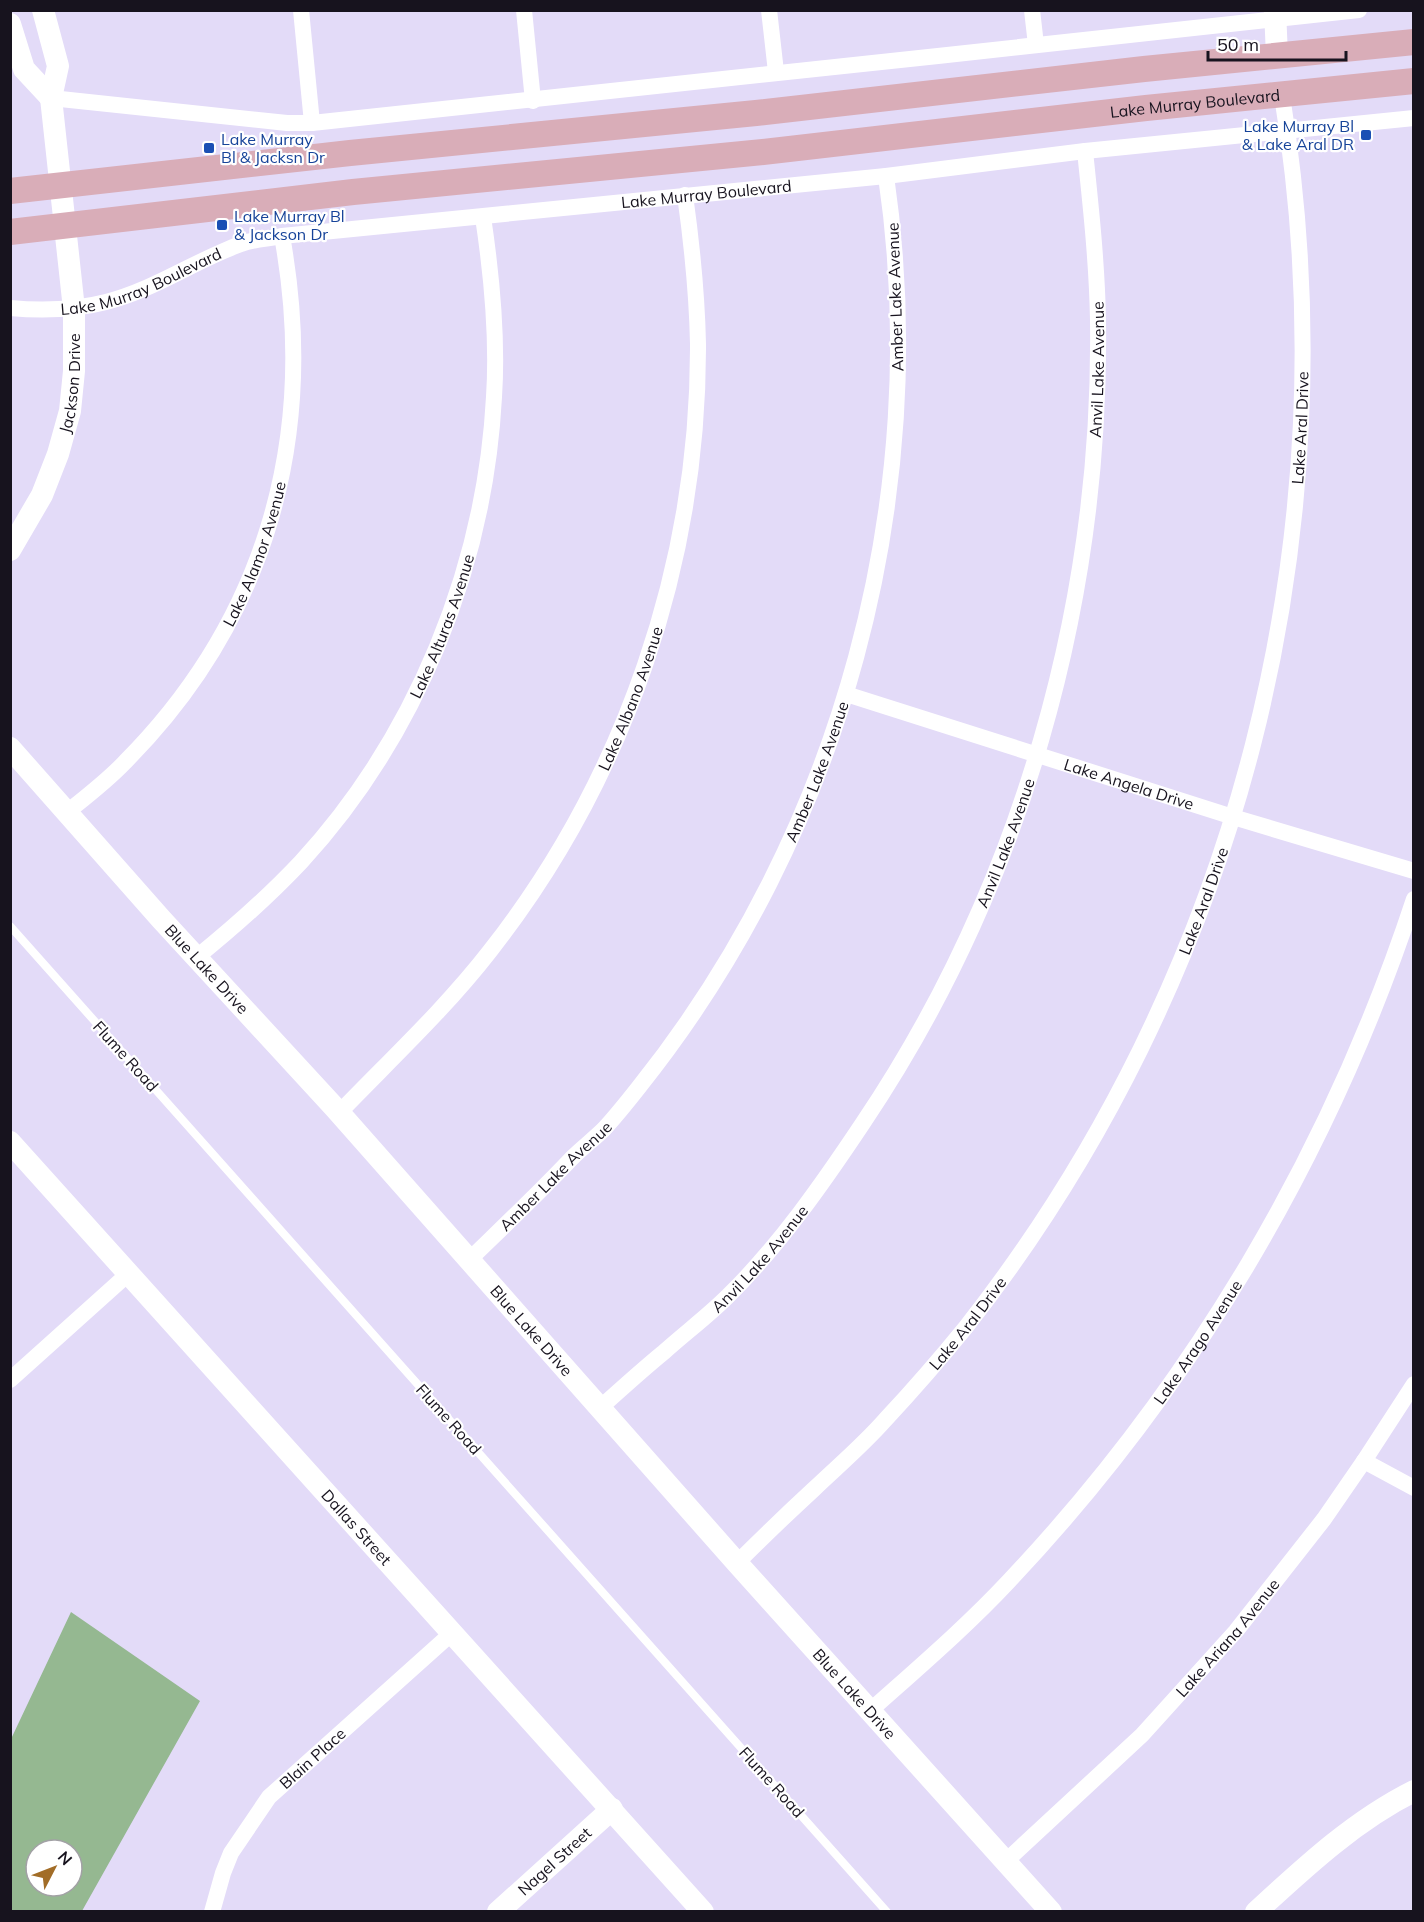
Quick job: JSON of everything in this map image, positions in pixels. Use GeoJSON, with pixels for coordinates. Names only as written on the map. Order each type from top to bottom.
{"type":"FeatureCollection","features":[{"type":"Feature","properties":{"kind":"main road"},"geometry":{"type":"LineString","coordinates":[[10,191],[350,153],[756,113],[1413,42]]}},
{"type":"Feature","properties":{"kind":"main road"},"geometry":{"type":"LineString","coordinates":[[1282,96],[1333,50]]}},
{"type":"Feature","properties":{"kind":"main road"},"geometry":{"type":"LineString","coordinates":[[1222,101],[1277,56]]}},
{"type":"Feature","properties":{"kind":"main road","name":"Lake Murray Boulevard"},"geometry":{"type":"LineString","coordinates":[[10,232],[353,192],[775,151],[1146,108],[1413,81]]}},
{"type":"Feature","properties":{"kind":"street","name":"Jackson Drive"},"geometry":{"type":"LineString","coordinates":[[11,546],[42,495],[58,454],[69,411],[74,371],[74,309],[51,98],[58,66],[43,10]]}},
{"type":"Feature","properties":{"kind":"street"},"geometry":{"type":"LineString","coordinates":[[301,10],[312,123]]}},
{"type":"Feature","properties":{"kind":"street"},"geometry":{"type":"LineString","coordinates":[[525,10],[533,101]]}},
{"type":"Feature","properties":{"kind":"street"},"geometry":{"type":"LineString","coordinates":[[769,10],[776,72]]}},
{"type":"Feature","properties":{"kind":"street"},"geometry":{"type":"LineString","coordinates":[[1032,10],[1036,45]]}},
{"type":"Feature","properties":{"kind":"street"},"geometry":{"type":"LineString","coordinates":[[10,24],[24,69],[51,98],[287,123],[312,123],[1036,45],[1275,15],[1359,10]]}},
{"type":"Feature","properties":{"kind":"street"},"geometry":{"type":"LineString","coordinates":[[1275,15],[1277,56]]}},
{"type":"Feature","properties":{"kind":"street","name":"Lake Aral Drive"},"geometry":{"type":"LineString","coordinates":[[737,1563],[884,1422],[927,1374],[1006,1274],[1042,1221],[1108,1112],[1166,997],[1200,916],[1233,817],[1266,695],[1288,572],[1300,466],[1304,359],[1303,300],[1295,194],[1282,96]]}},
{"type":"Feature","properties":{"kind":"street","name":"Lake Murray Boulevard"},"geometry":{"type":"LineString","coordinates":[[10,308],[74,309],[107,302],[128,295],[243,243],[282,236],[886,176],[1085,151],[1413,118]]}},
{"type":"Feature","properties":{"kind":"street","name":"Anvil Lake Avenue"},"geometry":{"type":"LineString","coordinates":[[600,1408],[728,1297],[816,1191],[879,1100],[941,992],[974,924],[1015,821],[1059,675],[1070,624],[1085,531],[1093,459],[1097,398],[1097,302],[1095,245],[1085,151]]}},
{"type":"Feature","properties":{"kind":"street","name":"Amber Lake Avenue"},"geometry":{"type":"LineString","coordinates":[[468,1261],[604,1129],[640,1087],[704,998],[760,904],[784,855],[826,754],[846,694],[868,614],[882,540],[895,431],[898,320],[896,264],[886,176]]}},
{"type":"Feature","properties":{"kind":"street","name":"Lake Albano Avenue"},"geometry":{"type":"LineString","coordinates":[[339,1113],[457,991],[520,911],[560,850],[599,778],[639,683],[660,618],[677,550],[688,492],[693,443],[697,393],[697,334],[692,245],[685,195]]}},
{"type":"Feature","properties":{"kind":"street","name":"Lake Alturas Avenue"},"geometry":{"type":"LineString","coordinates":[[197,957],[251,911],[302,861],[361,786],[410,705],[448,618],[474,532],[484,488],[494,409],[494,307],[483,217]]}},
{"type":"Feature","properties":{"kind":"street","name":"Lake Alamor Avenue"},"geometry":{"type":"LineString","coordinates":[[66,813],[124,764],[174,706],[217,644],[251,576],[275,503],[290,428],[294,351],[293,312],[282,236]]}},
{"type":"Feature","properties":{"kind":"street","name":"Lake Angela Drive"},"geometry":{"type":"LineString","coordinates":[[846,694],[1233,817],[1413,871]]}},
{"type":"Feature","properties":{"kind":"street","name":"Blue Lake Drive"},"geometry":{"type":"LineString","coordinates":[[10,748],[66,813],[339,1113],[737,1563],[1051,1911]]}},
{"type":"Feature","properties":{"kind":"street","name":"Lake Arago Avenue"},"geometry":{"type":"LineString","coordinates":[[871,1710],[973,1617],[1055,1532],[1133,1437],[1182,1369],[1285,1203],[1321,1131],[1374,1010],[1413,899]]}},
{"type":"Feature","properties":{"kind":"street","name":"Dallas Street"},"geometry":{"type":"LineString","coordinates":[[10,1142],[703,1911]]}},
{"type":"Feature","properties":{"kind":"street"},"geometry":{"type":"LineString","coordinates":[[10,1380],[128,1274]]}},
{"type":"Feature","properties":{"kind":"street","name":"Lake Ariana Avenue"},"geometry":{"type":"LineString","coordinates":[[1006,1861],[1142,1736],[1190,1684],[1281,1576],[1364,1461],[1413,1384]]}},
{"type":"Feature","properties":{"kind":"street"},"geometry":{"type":"LineString","coordinates":[[1364,1461],[1413,1488]]}},
{"type":"Feature","properties":{"kind":"street","name":"Blain Place"},"geometry":{"type":"LineString","coordinates":[[212,1911],[231,1853],[270,1797],[452,1634]]}},
{"type":"Feature","properties":{"kind":"street"},"geometry":{"type":"LineString","coordinates":[[1256,1911],[1311,1862],[1357,1827],[1413,1791]]}},
{"type":"Feature","properties":{"kind":"street","name":"Nagel Street"},"geometry":{"type":"LineString","coordinates":[[498,1911],[612,1809]]}},
{"type":"Feature","properties":{"kind":"lane","name":"Flume Road"},"geometry":{"type":"LineString","coordinates":[[10,926],[887,1911]]}},
{"type":"Feature","properties":{"kind":"green space"},"geometry":{"type":"Polygon","coordinates":[[[71,1612],[200,1701],[82,1911],[11,1911],[11,1739],[71,1612]]]}},
{"type":"Feature","properties":{"kind":"place","name":"Lake Murray Bl & Lake Aral DR"},"geometry":{"type":"Point","coordinates":[1366,135]}},
{"type":"Feature","properties":{"kind":"place","name":"Lake Murray Bl & Jacksn Dr"},"geometry":{"type":"Point","coordinates":[209,148]}},
{"type":"Feature","properties":{"kind":"place","name":"Lake Murray Bl & Jackson Dr"},"geometry":{"type":"Point","coordinates":[222,225]}}]}
